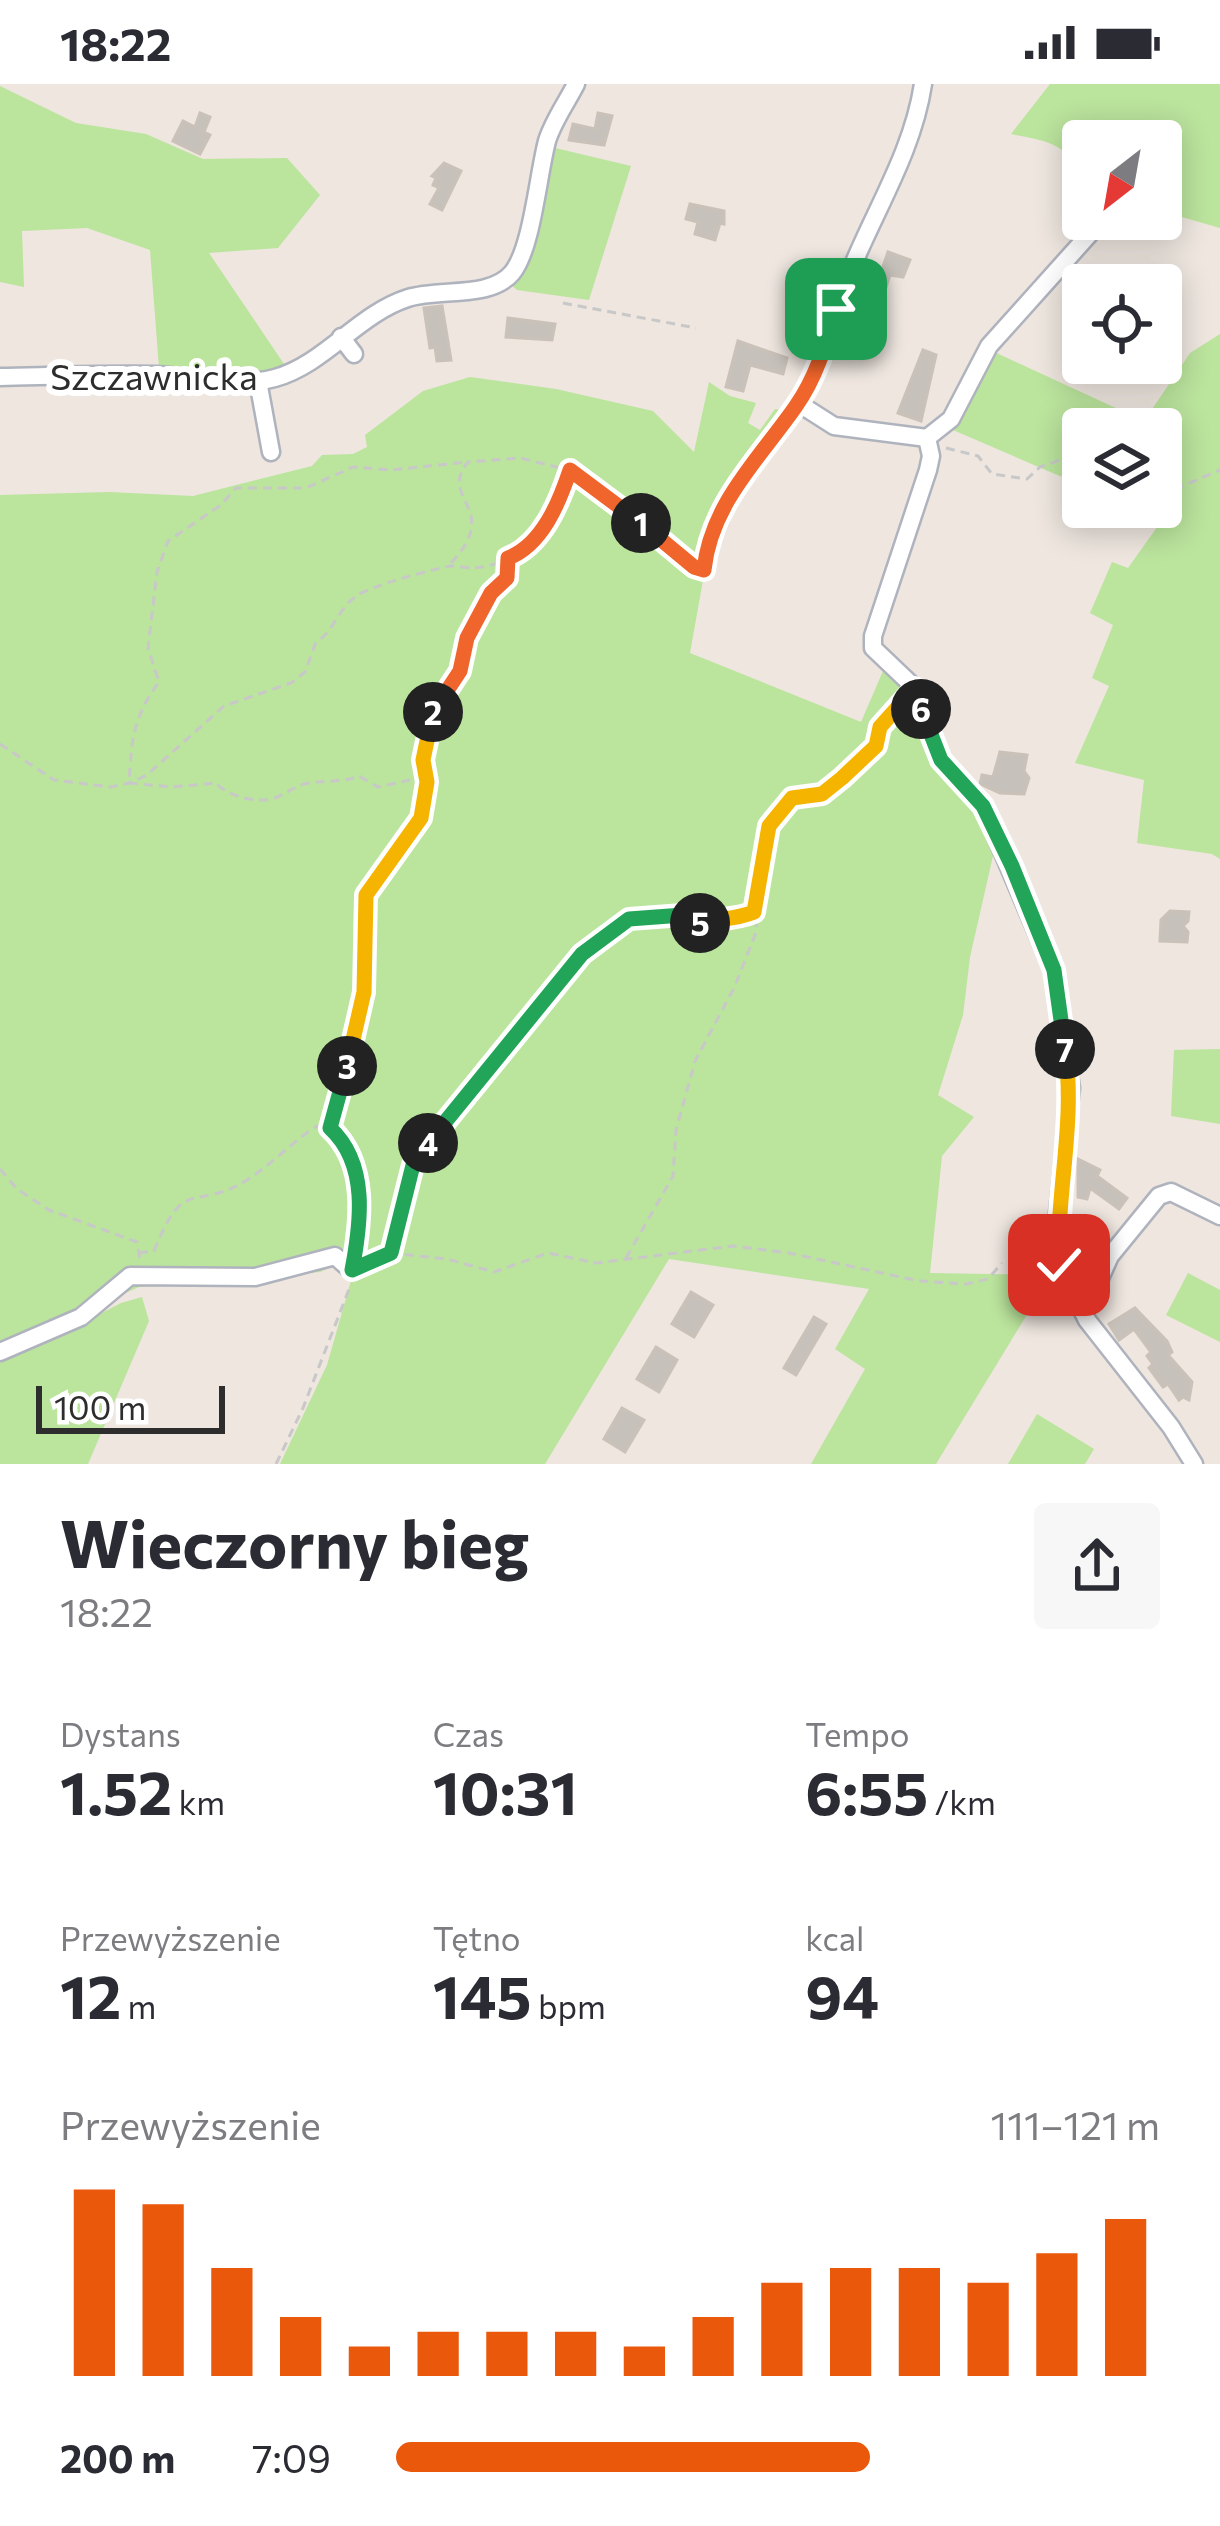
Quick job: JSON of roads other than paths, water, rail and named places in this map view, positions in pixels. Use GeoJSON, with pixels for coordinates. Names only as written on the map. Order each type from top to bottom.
{"type":"FeatureCollection","features":[{"type":"Feature","properties":{"kind":"street","name":"Szczawnicka"},"geometry":{"type":"LineString","coordinates":[[0,377],[159,375],[237,383],[277,378],[383,307],[439,290],[499,285],[514,271],[523,252],[549,134],[576,84]]}},
{"type":"Feature","properties":{"kind":"street"},"geometry":{"type":"LineString","coordinates":[[715,531],[737,481],[798,404],[820,364],[852,268],[919,112],[923,84]]}},
{"type":"Feature","properties":{"kind":"street"},"geometry":{"type":"LineString","coordinates":[[929,443],[951,419],[989,346],[1084,240]]}},
{"type":"Feature","properties":{"kind":"street"},"geometry":{"type":"LineString","coordinates":[[341,337],[354,354]]}},
{"type":"Feature","properties":{"kind":"street"},"geometry":{"type":"LineString","coordinates":[[258,380],[271,452]]}},
{"type":"Feature","properties":{"kind":"street"},"geometry":{"type":"LineString","coordinates":[[798,404],[834,426],[929,443]]}},
{"type":"Feature","properties":{"kind":"street"},"geometry":{"type":"LineString","coordinates":[[929,443],[928,470],[873,647],[915,688],[941,760],[983,806],[1054,970],[1071,1088],[1058,1213],[1059,1265],[1087,1320],[1172,1427],[1194,1464]]}},
{"type":"Feature","properties":{"kind":"street"},"geometry":{"type":"LineString","coordinates":[[1072,1293],[1097,1285],[1118,1244],[1160,1196],[1171,1192],[1220,1216]]}},
{"type":"Feature","properties":{"kind":"street"},"geometry":{"type":"LineString","coordinates":[[0,1352],[81,1317],[121,1281],[141,1274],[255,1277],[335,1256],[352,1270]]}}]}
